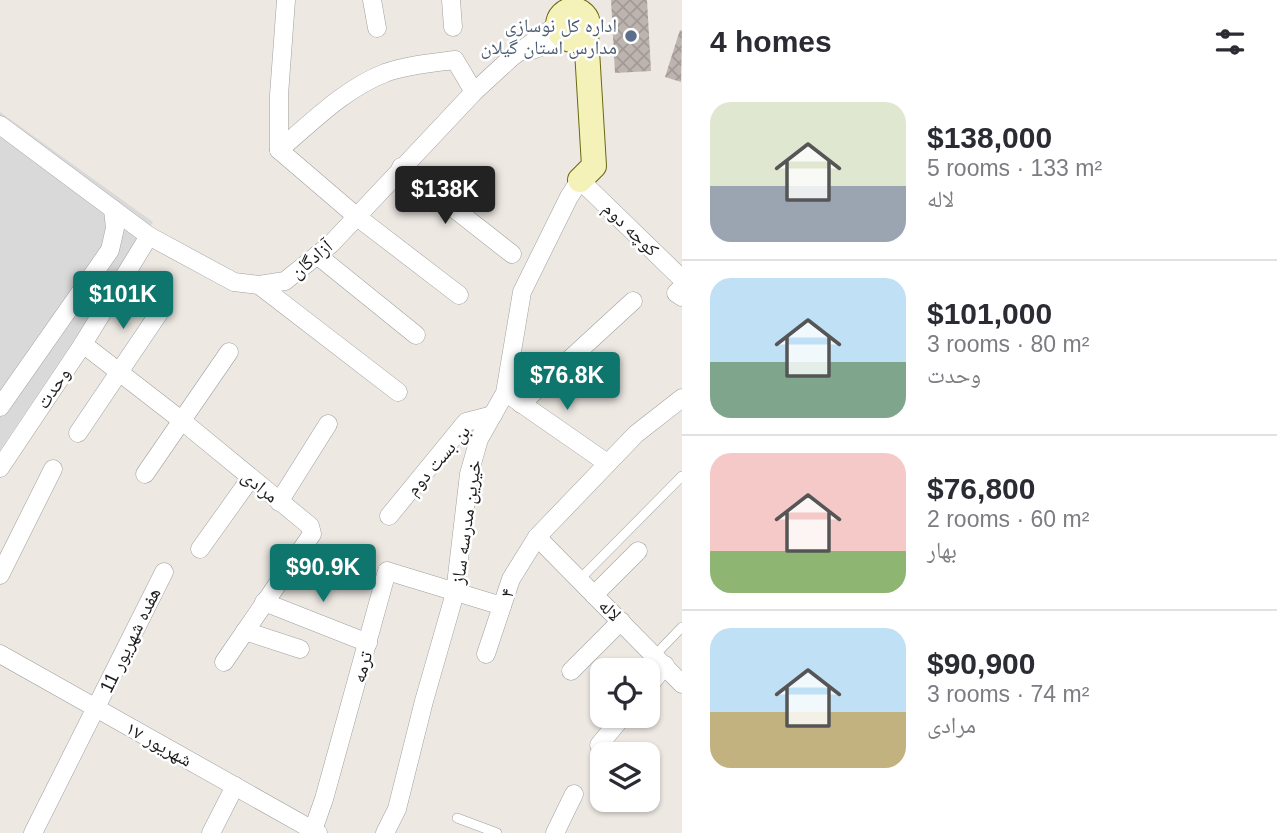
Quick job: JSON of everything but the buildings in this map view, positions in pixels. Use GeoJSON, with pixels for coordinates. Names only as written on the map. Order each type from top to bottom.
{"type":"FeatureCollection","features":[{"type":"Feature","properties":{"kind":"main road"},"geometry":{"type":"LineString","coordinates":[[571,21],[580,180]]}},
{"type":"Feature","properties":{"kind":"street"},"geometry":{"type":"LineString","coordinates":[[286,0],[279,94],[279,150],[356,216],[459,295]]}},
{"type":"Feature","properties":{"kind":"street"},"geometry":{"type":"LineString","coordinates":[[372,0],[377,27]]}},
{"type":"Feature","properties":{"kind":"street"},"geometry":{"type":"LineString","coordinates":[[451,0],[453,27]]}},
{"type":"Feature","properties":{"kind":"street","name":"آزادگان"},"geometry":{"type":"LineString","coordinates":[[0,125],[149,236],[234,282],[259,285],[285,281],[331,244],[401,167],[512,57],[571,21]]}},
{"type":"Feature","properties":{"kind":"street"},"geometry":{"type":"LineString","coordinates":[[279,150],[342,96],[385,73],[455,60],[474,92]]}},
{"type":"Feature","properties":{"kind":"street"},"geometry":{"type":"LineString","coordinates":[[401,167],[512,254]]}},
{"type":"Feature","properties":{"kind":"street","name":"کوچه دوم"},"geometry":{"type":"LineString","coordinates":[[580,180],[682,279]]}},
{"type":"Feature","properties":{"kind":"street","name":"خیرین مدرسه ساز"},"geometry":{"type":"LineString","coordinates":[[384,833],[397,809],[455,593],[469,474],[479,439],[505,393],[522,292],[580,180]]}},
{"type":"Feature","properties":{"kind":"street"},"geometry":{"type":"LineString","coordinates":[[0,407],[110,250],[115,228],[113,209]]}},
{"type":"Feature","properties":{"kind":"street","name":"وحدت"},"geometry":{"type":"LineString","coordinates":[[0,468],[83,344],[149,236]]}},
{"type":"Feature","properties":{"kind":"street"},"geometry":{"type":"LineString","coordinates":[[317,255],[416,335]]}},
{"type":"Feature","properties":{"kind":"street"},"geometry":{"type":"LineString","coordinates":[[259,285],[398,392]]}},
{"type":"Feature","properties":{"kind":"street"},"geometry":{"type":"LineString","coordinates":[[682,287],[677,293],[682,297]]}},
{"type":"Feature","properties":{"kind":"street"},"geometry":{"type":"LineString","coordinates":[[521,404],[633,301]]}},
{"type":"Feature","properties":{"kind":"street"},"geometry":{"type":"LineString","coordinates":[[78,433],[159,313]]}},
{"type":"Feature","properties":{"kind":"street","name":"مرادی"},"geometry":{"type":"LineString","coordinates":[[83,344],[310,526],[312,534],[224,662]]}},
{"type":"Feature","properties":{"kind":"street"},"geometry":{"type":"LineString","coordinates":[[145,474],[229,352]]}},
{"type":"Feature","properties":{"kind":"street"},"geometry":{"type":"LineString","coordinates":[[505,393],[607,463]]}},
{"type":"Feature","properties":{"kind":"street","name":"۴"},"geometry":{"type":"LineString","coordinates":[[486,654],[511,579],[537,537],[636,434],[682,398]]}},
{"type":"Feature","properties":{"kind":"street","name":"بن بست دوم"},"geometry":{"type":"LineString","coordinates":[[389,516],[466,422],[493,415]]}},
{"type":"Feature","properties":{"kind":"street"},"geometry":{"type":"LineString","coordinates":[[279,502],[328,424]]}},
{"type":"Feature","properties":{"kind":"street"},"geometry":{"type":"LineString","coordinates":[[0,575],[53,469]]}},
{"type":"Feature","properties":{"kind":"street"},"geometry":{"type":"LineString","coordinates":[[200,549],[250,479]]}},
{"type":"Feature","properties":{"kind":"street","name":"لاله"},"geometry":{"type":"LineString","coordinates":[[537,537],[658,658]]}},
{"type":"Feature","properties":{"kind":"street"},"geometry":{"type":"LineString","coordinates":[[594,595],[638,551]]}},
{"type":"Feature","properties":{"kind":"street","name":"ترمه"},"geometry":{"type":"LineString","coordinates":[[314,832],[387,571],[455,593]]}},
{"type":"Feature","properties":{"kind":"street","name":"هفده شهریور 11"},"geometry":{"type":"LineString","coordinates":[[33,833],[164,572]]}},
{"type":"Feature","properties":{"kind":"street"},"geometry":{"type":"LineString","coordinates":[[455,593],[502,606]]}},
{"type":"Feature","properties":{"kind":"street"},"geometry":{"type":"LineString","coordinates":[[264,601],[368,643]]}},
{"type":"Feature","properties":{"kind":"street"},"geometry":{"type":"LineString","coordinates":[[571,671],[621,621]]}},
{"type":"Feature","properties":{"kind":"street"},"geometry":{"type":"LineString","coordinates":[[245,631],[300,649]]}},
{"type":"Feature","properties":{"kind":"street","name":"۱۷ شهریور"},"geometry":{"type":"LineString","coordinates":[[0,654],[314,832]]}},
{"type":"Feature","properties":{"kind":"street","name":"لاله"},"geometry":{"type":"LineString","coordinates":[[660,660],[682,684]]}},
{"type":"Feature","properties":{"kind":"street"},"geometry":{"type":"LineString","coordinates":[[601,742],[613,728]]}},
{"type":"Feature","properties":{"kind":"street"},"geometry":{"type":"LineString","coordinates":[[211,833],[235,786]]}},
{"type":"Feature","properties":{"kind":"street"},"geometry":{"type":"LineString","coordinates":[[555,833],[574,794]]}},
{"type":"Feature","properties":{"kind":"lane"},"geometry":{"type":"LineString","coordinates":[[579,580],[682,476]]}},
{"type":"Feature","properties":{"kind":"lane"},"geometry":{"type":"LineString","coordinates":[[660,660],[682,627]]}},
{"type":"Feature","properties":{"kind":"lane"},"geometry":{"type":"LineString","coordinates":[[457,818],[496,833]]}},
{"type":"Feature","properties":{"kind":"shaded area"},"geometry":{"type":"Polygon","coordinates":[[[0,112],[153,222],[0,450],[0,112]]]}},
{"type":"Feature","properties":{"kind":"place","name":"اداره کل نوسازی مدارس استان گیلان"},"geometry":{"type":"Point","coordinates":[631,36]}}]}
